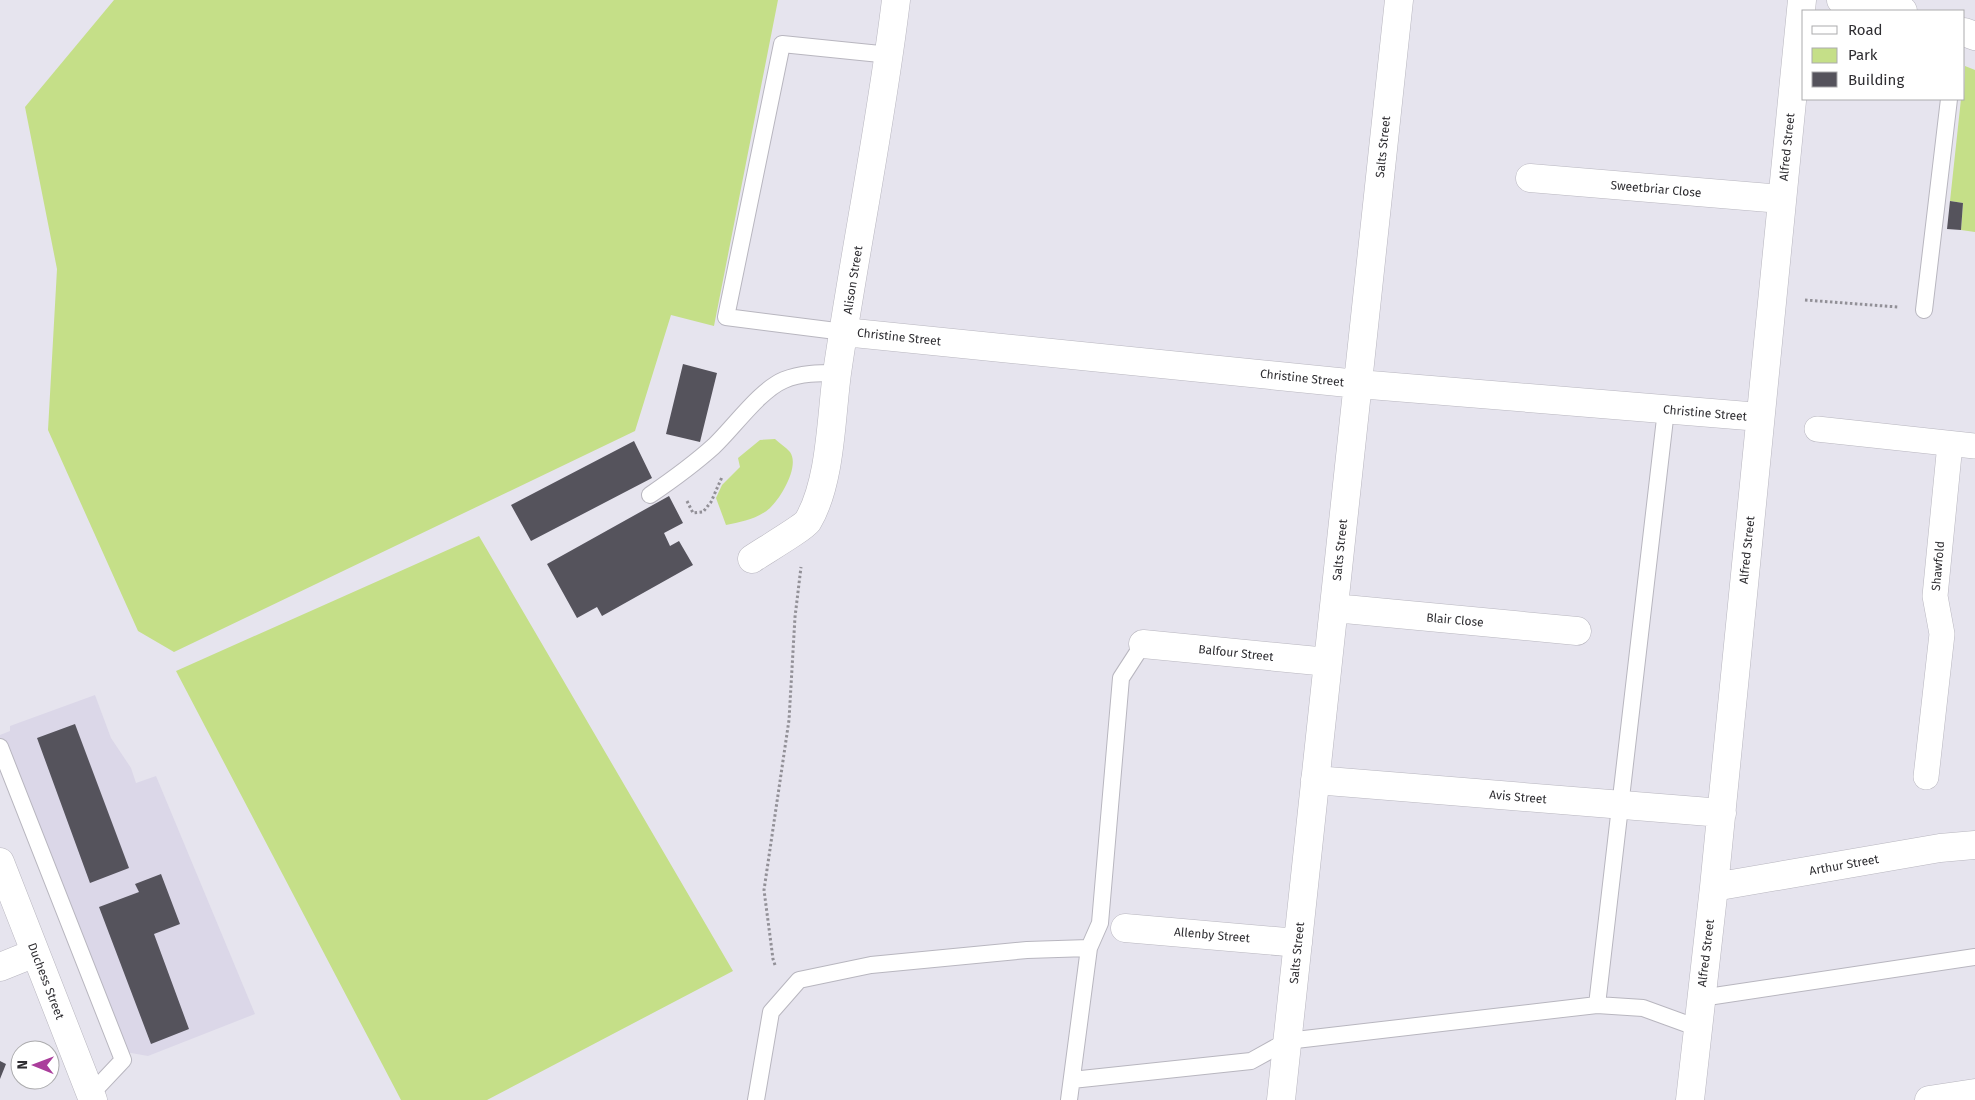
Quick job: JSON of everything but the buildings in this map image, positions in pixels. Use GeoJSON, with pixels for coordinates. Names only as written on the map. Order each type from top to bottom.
{"type":"FeatureCollection","features":[{"type":"Feature","properties":{"kind":"street","name":"Alison Street"},"geometry":{"type":"LineString","coordinates":[[807,522],[818,497],[827,458],[837,373],[890,55],[896,0]]}},
{"type":"Feature","properties":{"kind":"street","name":"Salts Street"},"geometry":{"type":"LineString","coordinates":[[1281,1100],[1399,0]]}},
{"type":"Feature","properties":{"kind":"street","name":"Alfred Street"},"geometry":{"type":"LineString","coordinates":[[1690,1100],[1722,813],[1802,0]]}},
{"type":"Feature","properties":{"kind":"street"},"geometry":{"type":"LineString","coordinates":[[1841,0],[1863,2],[1899,10]]}},
{"type":"Feature","properties":{"kind":"street","name":"Sweetbriar Close"},"geometry":{"type":"LineString","coordinates":[[1530,178],[1782,199]]}},
{"type":"Feature","properties":{"kind":"street","name":"Christine Street"},"geometry":{"type":"LineString","coordinates":[[844,332],[1358,384],[1760,417]]}},
{"type":"Feature","properties":{"kind":"street"},"geometry":{"type":"LineString","coordinates":[[1817,429],[1975,446]]}},
{"type":"Feature","properties":{"kind":"street","name":"Shawfold"},"geometry":{"type":"LineString","coordinates":[[1926,777],[1942,634],[1936,596],[1950,444]]}},
{"type":"Feature","properties":{"kind":"street"},"geometry":{"type":"LineString","coordinates":[[752,559],[807,522]]}},
{"type":"Feature","properties":{"kind":"street","name":"Blair Close"},"geometry":{"type":"LineString","coordinates":[[1334,608],[1577,631]]}},
{"type":"Feature","properties":{"kind":"street","name":"Balfour Street"},"geometry":{"type":"LineString","coordinates":[[1143,644],[1328,662]]}},
{"type":"Feature","properties":{"kind":"street","name":"Avis Street"},"geometry":{"type":"LineString","coordinates":[[1315,780],[1722,813]]}},
{"type":"Feature","properties":{"kind":"street","name":"Arthur Street"},"geometry":{"type":"LineString","coordinates":[[1714,887],[1940,848],[1975,845]]}},
{"type":"Feature","properties":{"kind":"street","name":"Duchess Street"},"geometry":{"type":"LineString","coordinates":[[0,862],[92,1097]]}},
{"type":"Feature","properties":{"kind":"street","name":"Allenby Street"},"geometry":{"type":"LineString","coordinates":[[1125,928],[1298,943]]}},
{"type":"Feature","properties":{"kind":"street"},"geometry":{"type":"LineString","coordinates":[[0,967],[35,953]]}},
{"type":"Feature","properties":{"kind":"street"},"geometry":{"type":"LineString","coordinates":[[1929,1100],[1975,1093]]}},
{"type":"Feature","properties":{"kind":"lane"},"geometry":{"type":"LineString","coordinates":[[844,332],[726,317],[782,44],[890,55]]}},
{"type":"Feature","properties":{"kind":"lane"},"geometry":{"type":"LineString","coordinates":[[1924,310],[1949,100]]}},
{"type":"Feature","properties":{"kind":"lane"},"geometry":{"type":"LineString","coordinates":[[650,495],[675,478],[714,446],[763,395],[782,381],[812,373],[837,373]]}},
{"type":"Feature","properties":{"kind":"lane"},"geometry":{"type":"LineString","coordinates":[[1597,1005],[1666,410]]}},
{"type":"Feature","properties":{"kind":"lane"},"geometry":{"type":"LineString","coordinates":[[1069,1100],[1089,948],[1100,923],[1121,678],[1143,644]]}},
{"type":"Feature","properties":{"kind":"lane"},"geometry":{"type":"LineString","coordinates":[[0,747],[123,1060],[92,1097]]}},
{"type":"Feature","properties":{"kind":"lane"},"geometry":{"type":"LineString","coordinates":[[756,1100],[771,1012],[799,980],[871,965],[1028,950],[1089,948]]}},
{"type":"Feature","properties":{"kind":"lane"},"geometry":{"type":"LineString","coordinates":[[1701,998],[1975,957]]}},
{"type":"Feature","properties":{"kind":"lane"},"geometry":{"type":"LineString","coordinates":[[1072,1080],[1251,1061],[1287,1042],[1597,1005],[1643,1008],[1698,1028]]}},
{"type":"Feature","properties":{"kind":"path"},"geometry":{"type":"LineString","coordinates":[[1801,300],[1924,310]]}},
{"type":"Feature","properties":{"kind":"path"},"geometry":{"type":"LineString","coordinates":[[789,992],[773,959],[764,890],[789,720],[796,617],[807,522]]}},
{"type":"Feature","properties":{"kind":"shaded area"},"geometry":{"type":"Polygon","coordinates":[[[95,695],[111,738],[131,768],[136,783],[156,776],[255,1014],[148,1056],[114,1050],[0,763],[0,735],[10,731],[10,726],[95,695]]]}},
{"type":"Feature","properties":{"kind":"green space"},"geometry":{"type":"Polygon","coordinates":[[[114,0],[778,0],[714,326],[671,315],[635,431],[174,652],[138,631],[48,430],[57,269],[25,107],[114,0]]]}},
{"type":"Feature","properties":{"kind":"green space"},"geometry":{"type":"Polygon","coordinates":[[[1965,66],[1975,70],[1975,232],[1961,230],[1963,203],[1950,201],[1961,100],[1965,100],[1965,66]]]}},
{"type":"Feature","properties":{"kind":"green space"},"geometry":{"type":"Polygon","coordinates":[[[775,439],[790,452],[792,458],[791,473],[784,490],[765,512],[749,520],[726,525],[716,498],[722,485],[740,467],[738,458],[760,440],[775,439]]]}},
{"type":"Feature","properties":{"kind":"green space"},"geometry":{"type":"Polygon","coordinates":[[[479,536],[733,971],[487,1100],[401,1100],[176,671],[479,536]]]}}]}
